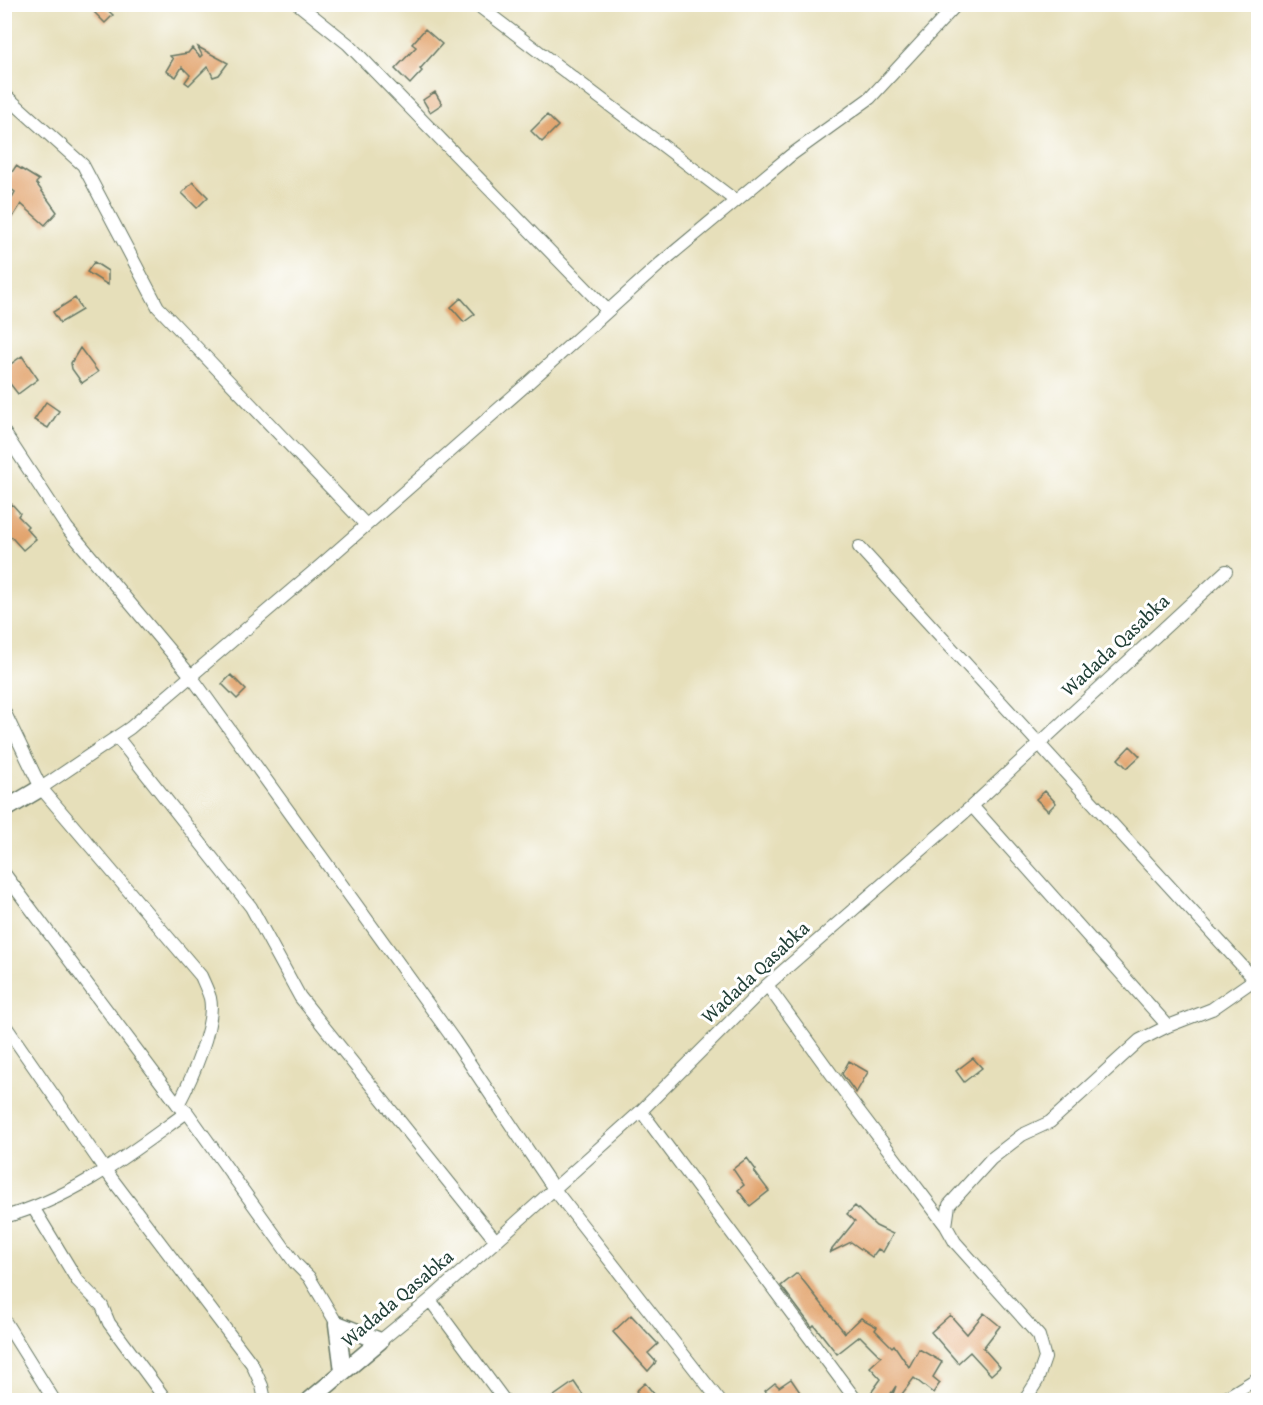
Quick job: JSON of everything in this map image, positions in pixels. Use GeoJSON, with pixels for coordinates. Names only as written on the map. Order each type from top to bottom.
{"type":"FeatureCollection","features":[{"type":"Feature","properties":{"kind":"street"},"geometry":{"type":"LineString","coordinates":[[298,4],[348,44],[608,311]]}},
{"type":"Feature","properties":{"kind":"street"},"geometry":{"type":"LineString","coordinates":[[476,4],[736,201]]}},
{"type":"Feature","properties":{"kind":"street"},"geometry":{"type":"LineString","coordinates":[[4,810],[117,737],[191,676],[366,525],[661,263],[791,155],[870,98],[957,4]]}},
{"type":"Feature","properties":{"kind":"street"},"geometry":{"type":"LineString","coordinates":[[4,94],[83,165],[158,307],[366,525]]}},
{"type":"Feature","properties":{"kind":"street"},"geometry":{"type":"LineString","coordinates":[[4,432],[67,528],[191,676],[454,1040],[554,1189],[719,1401]]}},
{"type":"Feature","properties":{"kind":"street"},"geometry":{"type":"LineString","coordinates":[[859,547],[1257,979],[1212,1009],[1140,1040],[1050,1122],[1022,1135],[991,1159],[949,1205],[946,1226]]}},
{"type":"Feature","properties":{"kind":"street","name":"Wadada Qasabka"},"geometry":{"type":"LineString","coordinates":[[310,1401],[430,1300],[641,1111],[767,985],[972,806],[1226,571]]}},
{"type":"Feature","properties":{"kind":"street"},"geometry":{"type":"LineString","coordinates":[[4,711],[41,788],[201,976],[210,999],[209,1020],[202,1050],[183,1108],[106,1171],[34,1209],[4,1217]]}},
{"type":"Feature","properties":{"kind":"street"},"geometry":{"type":"LineString","coordinates":[[117,737],[251,907],[300,997],[496,1241]]}},
{"type":"Feature","properties":{"kind":"street"},"geometry":{"type":"LineString","coordinates":[[972,806],[1168,1026]]}},
{"type":"Feature","properties":{"kind":"street"},"geometry":{"type":"LineString","coordinates":[[4,873],[183,1108],[295,1263],[309,1277],[337,1324],[343,1371]]}},
{"type":"Feature","properties":{"kind":"street"},"geometry":{"type":"LineString","coordinates":[[767,985],[946,1226],[955,1242],[1039,1336],[1045,1358],[1037,1381],[1025,1401]]}},
{"type":"Feature","properties":{"kind":"street"},"geometry":{"type":"LineString","coordinates":[[4,1024],[106,1171],[252,1364],[262,1386],[265,1401]]}},
{"type":"Feature","properties":{"kind":"street"},"geometry":{"type":"LineString","coordinates":[[641,1111],[856,1401]]}},
{"type":"Feature","properties":{"kind":"street"},"geometry":{"type":"LineString","coordinates":[[34,1209],[77,1280],[102,1306],[109,1323],[166,1401]]}},
{"type":"Feature","properties":{"kind":"street"},"geometry":{"type":"LineString","coordinates":[[430,1300],[504,1401]]}},
{"type":"Feature","properties":{"kind":"street"},"geometry":{"type":"LineString","coordinates":[[4,1320],[54,1401]]}},
{"type":"Feature","properties":{"kind":"street"},"geometry":{"type":"LineString","coordinates":[[337,1324],[380,1341]]}},
{"type":"Feature","properties":{"kind":"street"},"geometry":{"type":"LineString","coordinates":[[1222,1401],[1258,1378]]}},
{"type":"Feature","properties":{"kind":"building"},"geometry":{"type":"Polygon","coordinates":[[[101,4],[113,15],[105,23],[94,12],[101,4]]]}},
{"type":"Feature","properties":{"kind":"building"},"geometry":{"type":"Polygon","coordinates":[[[425,29],[442,44],[410,84],[395,69],[416,47],[412,44],[425,29]]]}},
{"type":"Feature","properties":{"kind":"building"},"geometry":{"type":"Polygon","coordinates":[[[198,47],[228,63],[219,75],[213,77],[208,66],[189,85],[185,82],[190,75],[182,67],[176,77],[166,71],[173,59],[170,56],[188,53],[192,48],[200,57],[202,55],[198,47]]]}},
{"type":"Feature","properties":{"kind":"building"},"geometry":{"type":"Polygon","coordinates":[[[435,92],[442,104],[430,112],[423,100],[435,92]]]}},
{"type":"Feature","properties":{"kind":"building"},"geometry":{"type":"Polygon","coordinates":[[[547,115],[558,126],[542,142],[531,131],[547,115]]]}},
{"type":"Feature","properties":{"kind":"building"},"geometry":{"type":"Polygon","coordinates":[[[16,166],[39,180],[36,183],[57,212],[45,225],[21,204],[13,217],[4,212],[15,192],[4,184],[16,166]]]}},
{"type":"Feature","properties":{"kind":"building"},"geometry":{"type":"Polygon","coordinates":[[[193,182],[208,197],[197,208],[182,193],[193,182]]]}},
{"type":"Feature","properties":{"kind":"building"},"geometry":{"type":"Polygon","coordinates":[[[94,262],[108,271],[108,285],[87,272],[94,262]]]}},
{"type":"Feature","properties":{"kind":"building"},"geometry":{"type":"Polygon","coordinates":[[[75,298],[82,310],[60,323],[53,312],[75,298]]]}},
{"type":"Feature","properties":{"kind":"building"},"geometry":{"type":"Polygon","coordinates":[[[461,298],[475,314],[464,322],[451,307],[461,298]]]}},
{"type":"Feature","properties":{"kind":"building"},"geometry":{"type":"Polygon","coordinates":[[[80,348],[98,372],[82,383],[72,369],[71,363],[80,348]]]}},
{"type":"Feature","properties":{"kind":"building"},"geometry":{"type":"Polygon","coordinates":[[[22,356],[38,379],[18,394],[4,376],[4,369],[22,356]]]}},
{"type":"Feature","properties":{"kind":"building"},"geometry":{"type":"Polygon","coordinates":[[[46,402],[59,411],[48,428],[34,420],[46,402]]]}},
{"type":"Feature","properties":{"kind":"building"},"geometry":{"type":"Polygon","coordinates":[[[4,502],[9,507],[12,504],[20,513],[18,516],[36,539],[23,550],[4,529],[4,502]]]}},
{"type":"Feature","properties":{"kind":"building"},"geometry":{"type":"Polygon","coordinates":[[[231,675],[246,690],[237,699],[222,684],[231,675]]]}},
{"type":"Feature","properties":{"kind":"building"},"geometry":{"type":"Polygon","coordinates":[[[1130,746],[1140,756],[1127,768],[1118,759],[1130,746]]]}},
{"type":"Feature","properties":{"kind":"building"},"geometry":{"type":"Polygon","coordinates":[[[1045,791],[1056,803],[1048,811],[1036,799],[1045,791]]]}},
{"type":"Feature","properties":{"kind":"building"},"geometry":{"type":"Polygon","coordinates":[[[973,1058],[982,1068],[964,1082],[956,1071],[973,1058]]]}},
{"type":"Feature","properties":{"kind":"building"},"geometry":{"type":"Polygon","coordinates":[[[849,1061],[868,1072],[856,1093],[842,1074],[849,1061]]]}},
{"type":"Feature","properties":{"kind":"building"},"geometry":{"type":"Polygon","coordinates":[[[747,1158],[769,1191],[750,1206],[738,1190],[744,1185],[733,1169],[747,1158]]]}},
{"type":"Feature","properties":{"kind":"building"},"geometry":{"type":"Polygon","coordinates":[[[855,1206],[876,1226],[893,1234],[883,1252],[878,1249],[872,1257],[851,1242],[829,1253],[855,1221],[847,1214],[855,1206]]]}},
{"type":"Feature","properties":{"kind":"building"},"geometry":{"type":"Polygon","coordinates":[[[797,1273],[845,1333],[861,1318],[877,1327],[875,1330],[892,1347],[894,1345],[909,1367],[919,1349],[942,1362],[933,1377],[940,1383],[933,1393],[914,1378],[899,1398],[893,1394],[896,1386],[886,1401],[865,1401],[881,1379],[870,1367],[881,1357],[860,1336],[837,1354],[814,1325],[812,1327],[781,1286],[797,1273]]]}},
{"type":"Feature","properties":{"kind":"building"},"geometry":{"type":"Polygon","coordinates":[[[984,1313],[1000,1326],[983,1348],[1000,1367],[991,1375],[970,1352],[958,1363],[931,1332],[950,1315],[967,1334],[984,1313]]]}},
{"type":"Feature","properties":{"kind":"building"},"geometry":{"type":"Polygon","coordinates":[[[631,1315],[658,1344],[648,1353],[656,1362],[648,1371],[613,1332],[631,1315]]]}},
{"type":"Feature","properties":{"kind":"building"},"geometry":{"type":"Polygon","coordinates":[[[791,1379],[806,1401],[774,1401],[765,1391],[775,1383],[779,1387],[791,1379]]]}},
{"type":"Feature","properties":{"kind":"building"},"geometry":{"type":"Polygon","coordinates":[[[574,1382],[587,1401],[547,1401],[574,1382]]]}},
{"type":"Feature","properties":{"kind":"building"},"geometry":{"type":"Polygon","coordinates":[[[645,1383],[660,1401],[645,1401],[636,1391],[645,1383]]]}}]}
